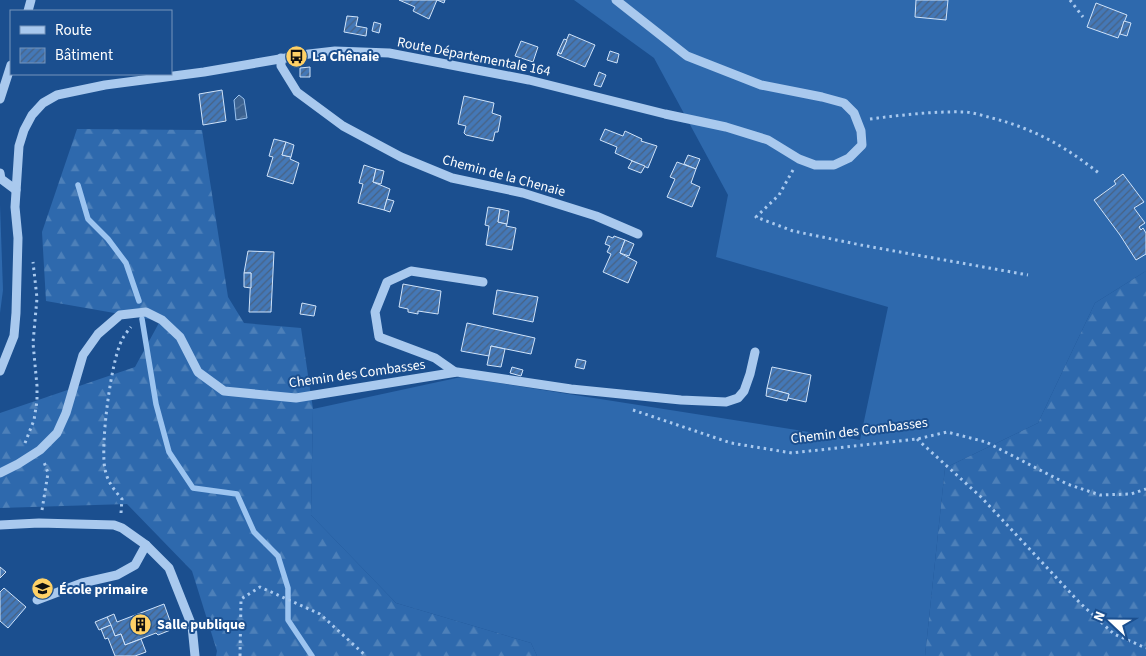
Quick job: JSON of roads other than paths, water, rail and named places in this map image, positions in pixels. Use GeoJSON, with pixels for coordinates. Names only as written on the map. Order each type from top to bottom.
{"type":"FeatureCollection","features":[{"type":"Feature","properties":{"kind":"street","name":"Route Départementale 164"},"geometry":{"type":"LineString","coordinates":[[0,371],[14,336],[16,313],[18,238],[15,207],[19,146],[24,130],[32,115],[43,103],[57,95],[105,85],[204,72],[281,58],[335,51],[389,53],[529,80],[664,114],[726,126],[768,140],[799,159],[815,165],[834,165],[849,158],[862,145],[861,131],[854,113],[844,103],[761,85],[687,56],[616,0]]}},
{"type":"Feature","properties":{"kind":"street","name":"Chemin de la Chenaie"},"geometry":{"type":"LineString","coordinates":[[281,58],[281,66],[297,92],[343,126],[401,157],[452,178],[523,193],[596,216],[638,234]]}},
{"type":"Feature","properties":{"kind":"street"},"geometry":{"type":"LineString","coordinates":[[0,99],[10,69]]}},
{"type":"Feature","properties":{"kind":"street"},"geometry":{"type":"LineString","coordinates":[[0,174],[1,180],[16,190]]}},
{"type":"Feature","properties":{"kind":"street"},"geometry":{"type":"LineString","coordinates":[[455,372],[435,358],[379,337],[375,312],[386,282],[412,271],[483,282]]}},
{"type":"Feature","properties":{"kind":"street","name":"Chemin des Combasses"},"geometry":{"type":"LineString","coordinates":[[0,473],[40,450],[57,433],[66,413],[83,355],[98,334],[120,315],[146,312],[162,320],[180,337],[198,372],[224,391],[296,398],[455,372],[570,389],[681,400],[726,402],[738,398],[744,391],[755,352]]}},
{"type":"Feature","properties":{"kind":"street"},"geometry":{"type":"LineString","coordinates":[[0,525],[39,523],[114,525],[122,528],[146,546],[169,568],[192,626],[195,656]]}},
{"type":"Feature","properties":{"kind":"street"},"geometry":{"type":"LineString","coordinates":[[37,600],[82,583],[117,575],[135,565],[146,546]]}},
{"type":"Feature","properties":{"kind":"water"},"geometry":{"type":"Polygon","coordinates":[[[239,95],[244,99],[247,118],[236,120],[234,100],[239,95]]]}},
{"type":"Feature","properties":{"kind":"waterway"},"geometry":{"type":"LineString","coordinates":[[78,185],[88,219],[108,239],[126,263],[139,301]]}},
{"type":"Feature","properties":{"kind":"waterway"},"geometry":{"type":"LineString","coordinates":[[142,319],[156,404],[169,452],[193,488],[237,494],[254,532],[278,556],[288,588],[288,620],[312,656]]}},
{"type":"Feature","properties":{"kind":"place","name":"La Chênaie"},"geometry":{"type":"Point","coordinates":[296,56]}},
{"type":"Feature","properties":{"kind":"place","name":"École primaire"},"geometry":{"type":"Point","coordinates":[43,589]}},
{"type":"Feature","properties":{"kind":"place","name":"Salle publique"},"geometry":{"type":"Point","coordinates":[141,624]}}]}
